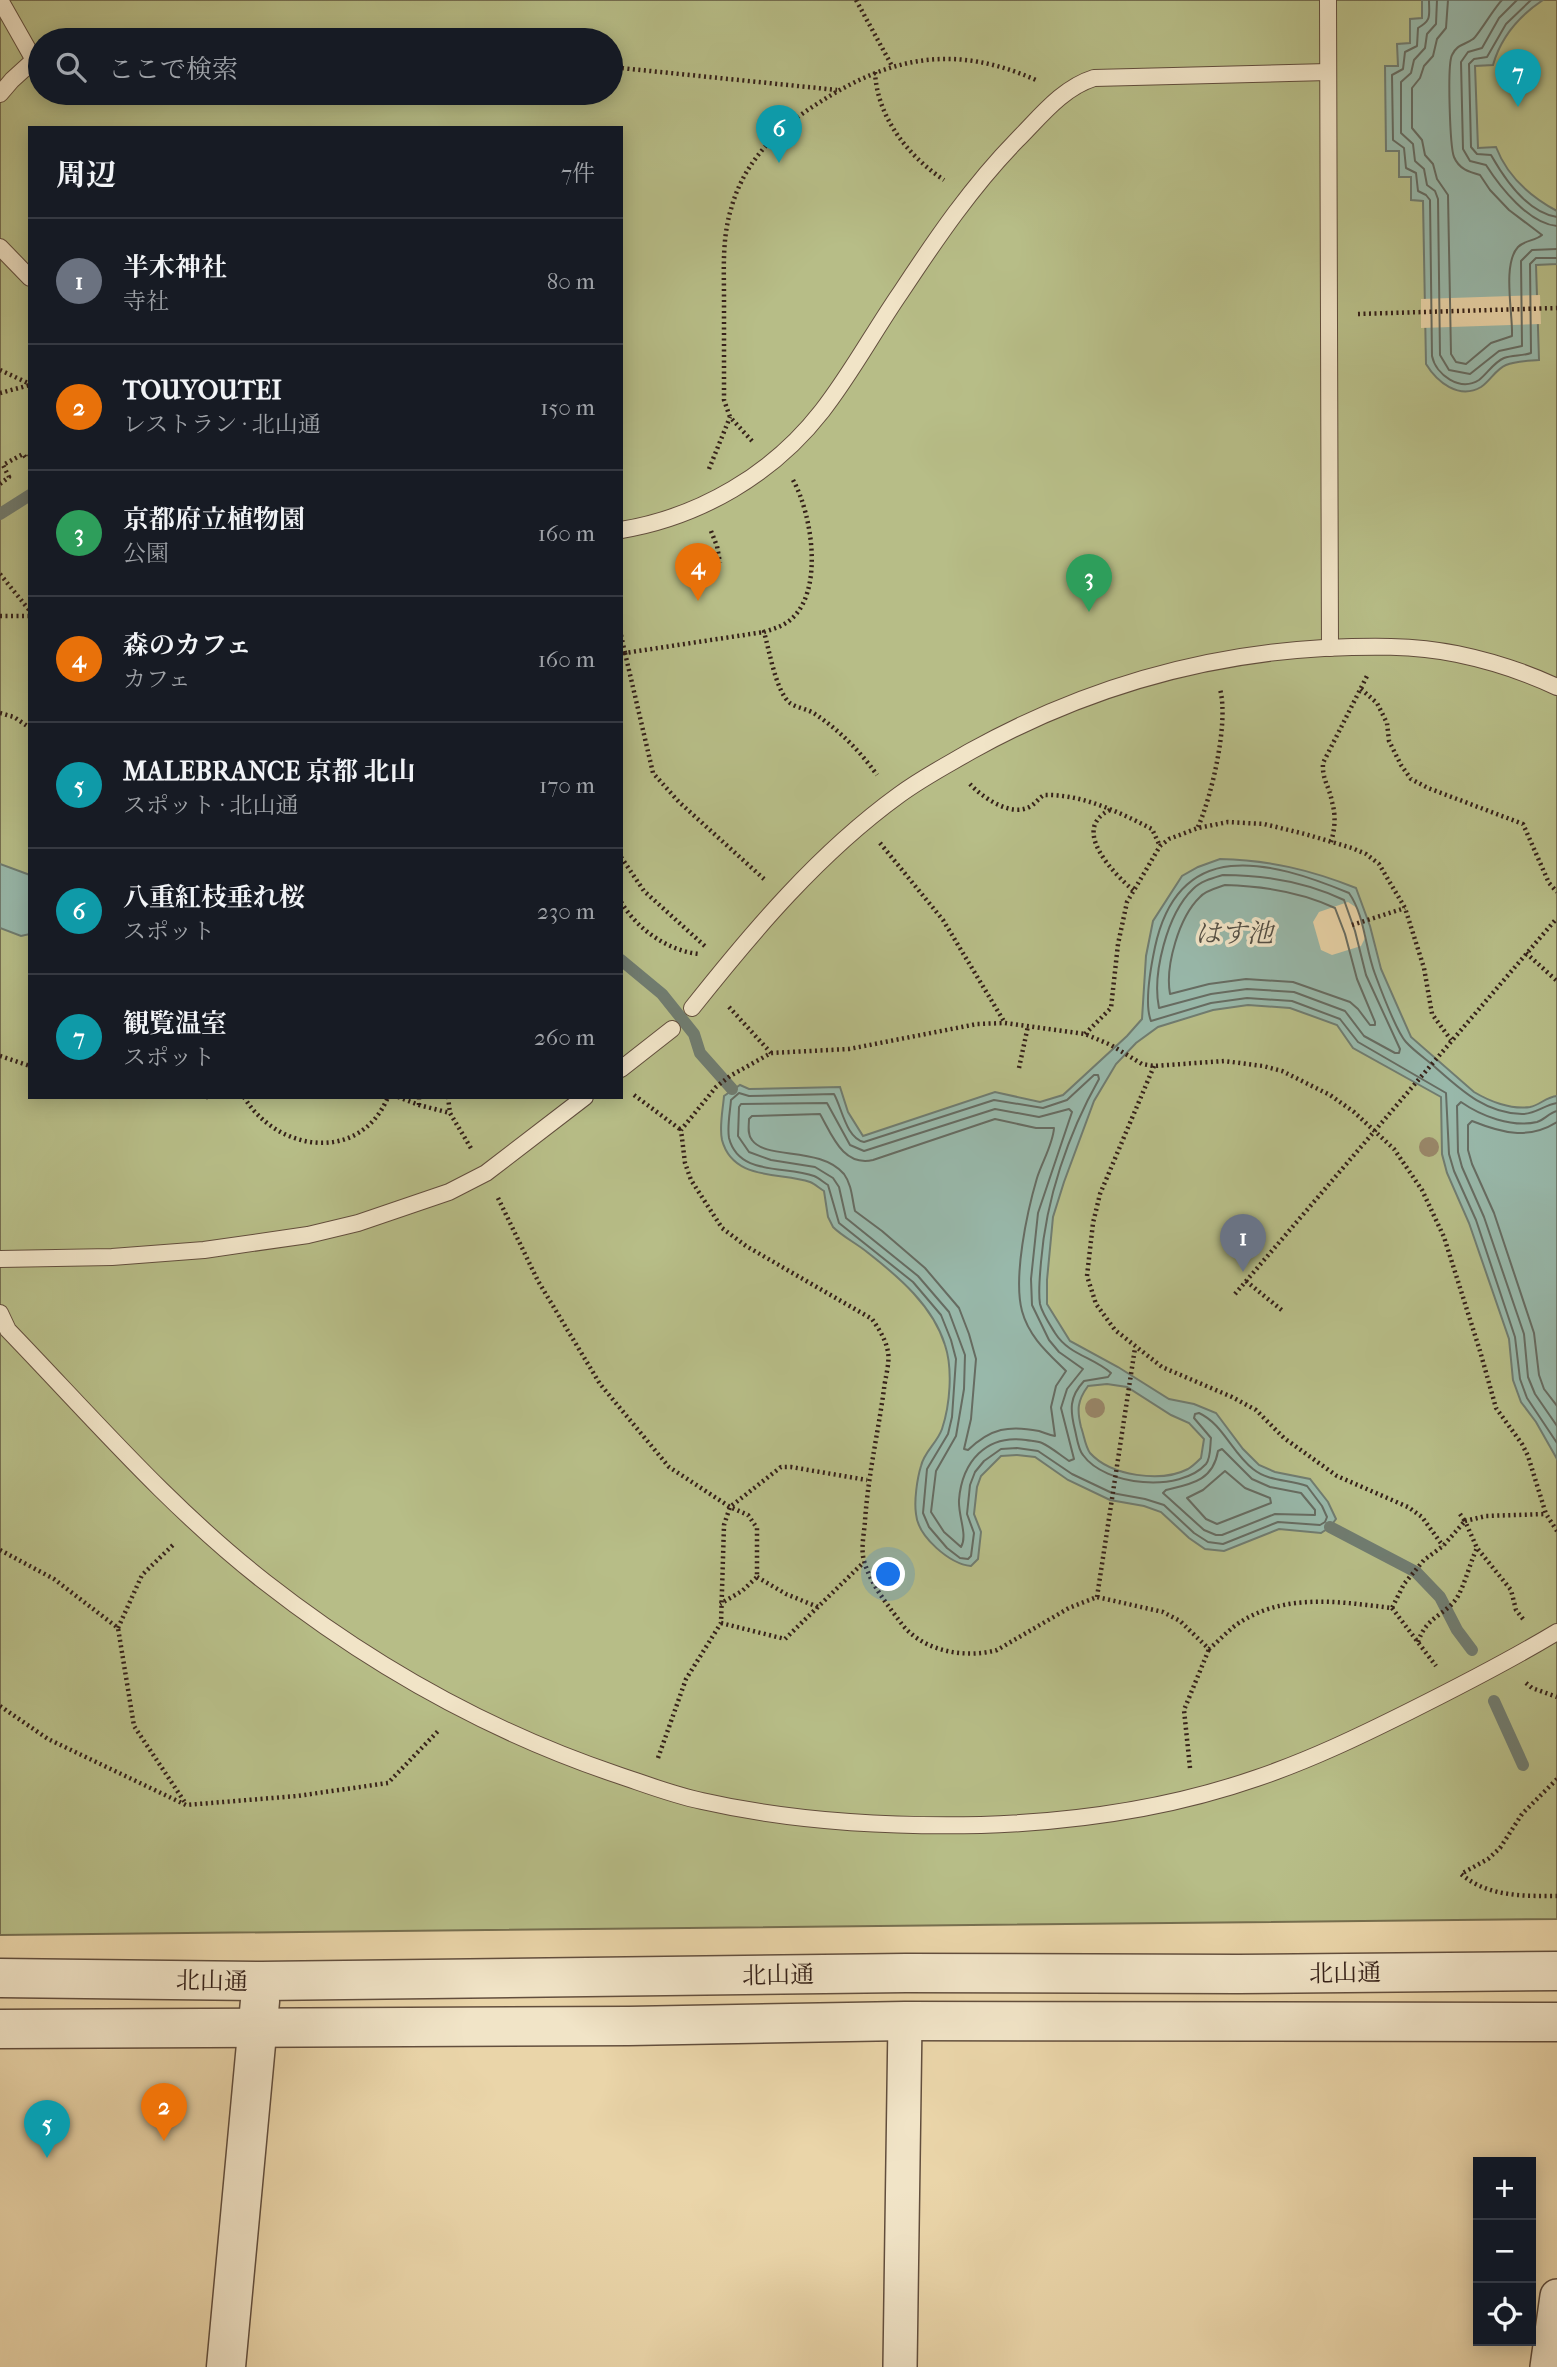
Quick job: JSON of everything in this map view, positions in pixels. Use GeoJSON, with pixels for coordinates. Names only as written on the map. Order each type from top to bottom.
{"type":"FeatureCollection","features":[{"type":"Feature","properties":{"kind":"street","name":"北山通"},"geometry":{"type":"LineString","coordinates":[[0,1978],[262,1981],[906,1973],[1238,1975],[1557,1971]]}},
{"type":"Feature","properties":{"kind":"street"},"geometry":{"type":"LineString","coordinates":[[900,2367],[906,1973]]}},
{"type":"Feature","properties":{"kind":"street"},"geometry":{"type":"LineString","coordinates":[[1237,2022],[1238,1975]]}},
{"type":"Feature","properties":{"kind":"street"},"geometry":{"type":"LineString","coordinates":[[628,1977],[629,2026]]}},
{"type":"Feature","properties":{"kind":"street"},"geometry":{"type":"LineString","coordinates":[[226,2367],[262,1981]]}},
{"type":"Feature","properties":{"kind":"street","name":"北山通"},"geometry":{"type":"LineString","coordinates":[[0,2029],[629,2026],[905,2021],[1557,2021]]}},
{"type":"Feature","properties":{"kind":"street"},"geometry":{"type":"LineString","coordinates":[[1547,2367],[1557,2296]]}},
{"type":"Feature","properties":{"kind":"lane"},"geometry":{"type":"LineString","coordinates":[[0,0],[28,49]]}},
{"type":"Feature","properties":{"kind":"lane"},"geometry":{"type":"LineString","coordinates":[[1328,0],[1330,648]]}},
{"type":"Feature","properties":{"kind":"lane"},"geometry":{"type":"LineString","coordinates":[[0,94],[28,65]]}},
{"type":"Feature","properties":{"kind":"lane"},"geometry":{"type":"LineString","coordinates":[[623,530],[663,520],[728,493],[775,460],[797,439],[826,406],[901,291],[969,194],[1010,148],[1078,83],[1094,78],[1328,72]]}},
{"type":"Feature","properties":{"kind":"lane"},"geometry":{"type":"LineString","coordinates":[[0,247],[28,276]]}},
{"type":"Feature","properties":{"kind":"lane"},"geometry":{"type":"LineString","coordinates":[[692,1008],[786,899],[864,823],[894,799],[954,760],[1037,717],[1084,698],[1156,674],[1211,662],[1280,651],[1379,646],[1456,654],[1504,666],[1557,687]]}},
{"type":"Feature","properties":{"kind":"lane"},"geometry":{"type":"LineString","coordinates":[[623,1067],[672,1029]]}},
{"type":"Feature","properties":{"kind":"lane"},"geometry":{"type":"LineString","coordinates":[[0,1259],[112,1257],[204,1250],[307,1235],[358,1223],[449,1192],[486,1173],[582,1099]]}},
{"type":"Feature","properties":{"kind":"lane"},"geometry":{"type":"LineString","coordinates":[[0,1313],[8,1330],[195,1524],[262,1580],[341,1638],[459,1709],[558,1753],[696,1800],[790,1817],[932,1826],[1014,1824],[1096,1816],[1193,1797],[1254,1780],[1330,1750],[1454,1689],[1557,1632]]}},
{"type":"Feature","properties":{"kind":"path"},"geometry":{"type":"LineString","coordinates":[[856,0],[892,66]]}},
{"type":"Feature","properties":{"kind":"path"},"geometry":{"type":"LineString","coordinates":[[625,653],[778,628],[792,619],[804,599],[811,572],[809,523],[800,494],[775,460],[730,416],[724,400],[724,246],[731,207],[747,170],[771,139],[800,113],[838,90],[892,66],[927,60],[974,61],[1020,73],[1062,96]]}},
{"type":"Feature","properties":{"kind":"path"},"geometry":{"type":"LineString","coordinates":[[623,68],[838,90]]}},
{"type":"Feature","properties":{"kind":"path"},"geometry":{"type":"LineString","coordinates":[[875,72],[877,93],[883,109],[901,139],[924,166],[969,194]]}},
{"type":"Feature","properties":{"kind":"path"},"geometry":{"type":"LineString","coordinates":[[1329,315],[1557,308]]}},
{"type":"Feature","properties":{"kind":"path"},"geometry":{"type":"LineString","coordinates":[[0,370],[28,383]]}},
{"type":"Feature","properties":{"kind":"path"},"geometry":{"type":"LineString","coordinates":[[0,393],[28,385]]}},
{"type":"Feature","properties":{"kind":"path"},"geometry":{"type":"LineString","coordinates":[[696,508],[730,416]]}},
{"type":"Feature","properties":{"kind":"path"},"geometry":{"type":"LineString","coordinates":[[0,484],[9,477],[3,464],[23,454],[28,457]]}},
{"type":"Feature","properties":{"kind":"path"},"geometry":{"type":"LineString","coordinates":[[0,574],[28,610]]}},
{"type":"Feature","properties":{"kind":"path"},"geometry":{"type":"LineString","coordinates":[[0,616],[28,613]]}},
{"type":"Feature","properties":{"kind":"path"},"geometry":{"type":"LineString","coordinates":[[764,632],[784,695],[790,703],[812,712],[843,736],[871,766],[894,799]]}},
{"type":"Feature","properties":{"kind":"path"},"geometry":{"type":"LineString","coordinates":[[623,644],[653,773],[679,802],[786,899]]}},
{"type":"Feature","properties":{"kind":"path"},"geometry":{"type":"LineString","coordinates":[[1331,842],[1335,830],[1334,817],[1332,802],[1322,778],[1323,763],[1361,689],[1379,646]]}},
{"type":"Feature","properties":{"kind":"path"},"geometry":{"type":"LineString","coordinates":[[1198,828],[1213,778],[1223,704],[1211,662]]}},
{"type":"Feature","properties":{"kind":"path"},"geometry":{"type":"LineString","coordinates":[[1361,689],[1377,704],[1387,723],[1389,741],[1411,779],[1523,824],[1549,883],[1557,892]]}},
{"type":"Feature","properties":{"kind":"path"},"geometry":{"type":"LineString","coordinates":[[0,713],[14,717],[28,727]]}},
{"type":"Feature","properties":{"kind":"path"},"geometry":{"type":"LineString","coordinates":[[954,760],[975,789],[1008,808],[1027,808],[1044,795],[1077,798],[1152,829],[1160,846]]}},
{"type":"Feature","properties":{"kind":"path"},"geometry":{"type":"LineString","coordinates":[[1111,810],[1097,819],[1093,828],[1094,840],[1116,875],[1134,891]]}},
{"type":"Feature","properties":{"kind":"path"},"geometry":{"type":"LineString","coordinates":[[1085,1034],[1111,1008],[1118,944],[1127,902],[1160,846],[1169,839],[1214,823],[1244,822],[1284,828],[1331,842],[1366,854],[1379,864],[1405,908],[1424,968],[1432,1014],[1451,1040]]}},
{"type":"Feature","properties":{"kind":"path"},"geometry":{"type":"LineString","coordinates":[[864,823],[943,920],[1005,1023]]}},
{"type":"Feature","properties":{"kind":"path"},"geometry":{"type":"LineString","coordinates":[[623,860],[644,891],[714,955],[687,953],[670,947],[632,918],[623,904]]}},
{"type":"Feature","properties":{"kind":"path"},"geometry":{"type":"LineString","coordinates":[[1352,925],[1405,908]]}},
{"type":"Feature","properties":{"kind":"path"},"geometry":{"type":"LineString","coordinates":[[1235,1294],[1557,918]]}},
{"type":"Feature","properties":{"kind":"path"},"geometry":{"type":"LineString","coordinates":[[1526,953],[1557,982]]}},
{"type":"Feature","properties":{"kind":"path"},"geometry":{"type":"LineString","coordinates":[[710,986],[771,1053]]}},
{"type":"Feature","properties":{"kind":"path"},"geometry":{"type":"LineString","coordinates":[[1209,1649],[1180,1621],[1163,1612],[1097,1597],[1069,1608],[997,1650],[985,1653],[946,1650],[921,1643],[908,1633],[881,1596],[864,1562],[867,1480],[878,1427],[888,1353],[881,1331],[872,1318],[746,1246],[722,1228],[691,1180],[685,1163],[681,1130],[716,1087],[771,1053],[849,1049],[943,1029],[1005,1023],[1085,1034],[1111,1045],[1142,1064],[1154,1066],[1224,1061],[1263,1066],[1282,1071],[1330,1095],[1354,1112],[1394,1149],[1431,1207],[1444,1237],[1496,1408],[1528,1456],[1546,1514],[1557,1531]]}},
{"type":"Feature","properties":{"kind":"path"},"geometry":{"type":"LineString","coordinates":[[1019,1068],[1028,1026]]}},
{"type":"Feature","properties":{"kind":"path"},"geometry":{"type":"LineString","coordinates":[[0,1056],[27,1065]]}},
{"type":"Feature","properties":{"kind":"path"},"geometry":{"type":"LineString","coordinates":[[1154,1066],[1100,1194],[1093,1223],[1087,1276],[1096,1304],[1115,1330],[1162,1367],[1256,1410],[1284,1438],[1337,1476],[1408,1507],[1422,1517],[1443,1546]]}},
{"type":"Feature","properties":{"kind":"path"},"geometry":{"type":"LineString","coordinates":[[631,1094],[681,1130]]}},
{"type":"Feature","properties":{"kind":"path"},"geometry":{"type":"LineString","coordinates":[[245,1099],[257,1115],[279,1133],[295,1140],[321,1144],[339,1141],[363,1129],[381,1110],[386,1099]]}},
{"type":"Feature","properties":{"kind":"path"},"geometry":{"type":"LineString","coordinates":[[403,1099],[450,1113]]}},
{"type":"Feature","properties":{"kind":"path"},"geometry":{"type":"LineString","coordinates":[[419,1099],[419,1105]]}},
{"type":"Feature","properties":{"kind":"path"},"geometry":{"type":"LineString","coordinates":[[448,1099],[450,1113],[486,1173],[538,1281],[600,1384],[669,1467],[730,1507],[748,1515],[757,1528],[757,1577],[742,1591],[720,1604]]}},
{"type":"Feature","properties":{"kind":"path"},"geometry":{"type":"LineString","coordinates":[[1246,1281],[1284,1312]]}},
{"type":"Feature","properties":{"kind":"path"},"geometry":{"type":"LineString","coordinates":[[1097,1597],[1135,1347]]}},
{"type":"Feature","properties":{"kind":"path"},"geometry":{"type":"LineString","coordinates":[[650,1786],[686,1679],[720,1623],[724,1525],[730,1507],[781,1467],[867,1480]]}},
{"type":"Feature","properties":{"kind":"path"},"geometry":{"type":"LineString","coordinates":[[1460,1514],[1477,1548],[1511,1590],[1516,1611],[1543,1641]]}},
{"type":"Feature","properties":{"kind":"path"},"geometry":{"type":"LineString","coordinates":[[1392,1608],[1404,1584],[1424,1560],[1443,1546],[1465,1521],[1486,1516],[1546,1514]]}},
{"type":"Feature","properties":{"kind":"path"},"geometry":{"type":"LineString","coordinates":[[187,1805],[134,1726],[118,1628],[142,1575],[195,1524]]}},
{"type":"Feature","properties":{"kind":"path"},"geometry":{"type":"LineString","coordinates":[[1418,1642],[1429,1622],[1451,1605],[1458,1595],[1477,1548]]}},
{"type":"Feature","properties":{"kind":"path"},"geometry":{"type":"LineString","coordinates":[[0,1550],[54,1579],[118,1628]]}},
{"type":"Feature","properties":{"kind":"path"},"geometry":{"type":"LineString","coordinates":[[720,1623],[785,1639],[864,1562]]}},
{"type":"Feature","properties":{"kind":"path"},"geometry":{"type":"LineString","coordinates":[[757,1577],[786,1594],[818,1607]]}},
{"type":"Feature","properties":{"kind":"path"},"geometry":{"type":"LineString","coordinates":[[1193,1797],[1184,1710],[1209,1649],[1240,1622],[1259,1612],[1322,1600],[1392,1608],[1454,1689]]}},
{"type":"Feature","properties":{"kind":"path"},"geometry":{"type":"LineString","coordinates":[[0,1706],[48,1739],[187,1805],[297,1797],[388,1783],[459,1709]]}},
{"type":"Feature","properties":{"kind":"path"},"geometry":{"type":"LineString","coordinates":[[1557,1779],[1522,1814],[1500,1848],[1488,1859],[1461,1874],[1480,1888],[1494,1892],[1557,1896]]}},
{"type":"Feature","properties":{"kind":"green space"},"geometry":{"type":"Polygon","coordinates":[[[0,0],[1557,0],[1557,1919],[0,1935],[0,0]]]}},
{"type":"Feature","properties":{"kind":"water"},"geometry":{"type":"Polygon","coordinates":[[[1422,0],[1543,0],[1512,28],[1493,65],[1475,66],[1478,148],[1496,147],[1521,185],[1557,211],[1557,264],[1536,265],[1539,360],[1506,365],[1481,387],[1465,391],[1442,383],[1426,364],[1423,201],[1411,200],[1411,177],[1399,177],[1399,151],[1386,151],[1385,66],[1398,66],[1397,44],[1410,43],[1410,19],[1422,18],[1422,0]]]}},
{"type":"Feature","properties":{"kind":"water","name":"はす池"},"geometry":{"type":"Polygon","coordinates":[[[1220,859],[1256,861],[1306,871],[1356,888],[1370,926],[1381,969],[1411,1037],[1474,1092],[1493,1101],[1508,1106],[1530,1107],[1557,1096],[1557,1459],[1521,1402],[1513,1380],[1509,1339],[1442,1154],[1441,1097],[1353,1048],[1337,1025],[1290,1008],[1248,1005],[1213,1010],[1158,1027],[1136,1043],[1116,1064],[1094,1101],[1053,1217],[1047,1304],[1070,1341],[1169,1399],[1194,1404],[1216,1413],[1243,1449],[1259,1465],[1275,1472],[1310,1479],[1328,1502],[1336,1519],[1321,1533],[1279,1529],[1224,1551],[1205,1549],[1161,1512],[1110,1500],[1068,1480],[1035,1457],[1001,1456],[981,1476],[977,1487],[974,1514],[981,1532],[978,1559],[971,1566],[963,1564],[936,1548],[922,1532],[915,1509],[921,1466],[942,1429],[949,1398],[949,1365],[940,1331],[914,1293],[903,1282],[833,1227],[828,1217],[824,1191],[810,1182],[759,1173],[736,1162],[722,1140],[724,1096],[740,1085],[749,1089],[840,1087],[848,1112],[863,1136],[995,1092],[1040,1102],[1063,1095],[1142,1019],[1146,956],[1153,921],[1182,876],[1220,859]],[[1107,1384],[1088,1386],[1084,1391],[1079,1416],[1090,1453],[1099,1461],[1123,1472],[1151,1476],[1177,1473],[1188,1469],[1201,1458],[1204,1439],[1189,1423],[1171,1415],[1127,1387],[1107,1384]]]}},
{"type":"Feature","properties":{"kind":"water"},"geometry":{"type":"Polygon","coordinates":[[[0,864],[28,874],[28,934],[21,936],[0,928],[0,864]]]}},
{"type":"Feature","properties":{"kind":"pier"},"geometry":{"type":"Polygon","coordinates":[[[1540,295],[1541,324],[1421,328],[1421,299],[1540,295]]]}},
{"type":"Feature","properties":{"kind":"pier"},"geometry":{"type":"Polygon","coordinates":[[[1348,902],[1357,908],[1366,936],[1361,946],[1332,955],[1321,950],[1313,922],[1319,912],[1348,902]]]}},
{"type":"Feature","properties":{"kind":"waterway"},"geometry":{"type":"LineString","coordinates":[[0,514],[28,496]]}},
{"type":"Feature","properties":{"kind":"waterway"},"geometry":{"type":"LineString","coordinates":[[623,962],[662,994],[694,1034],[700,1053],[732,1089]]}},
{"type":"Feature","properties":{"kind":"waterway"},"geometry":{"type":"LineString","coordinates":[[1330,1527],[1416,1572],[1440,1597],[1457,1630],[1472,1650]]}},
{"type":"Feature","properties":{"kind":"waterway"},"geometry":{"type":"LineString","coordinates":[[1494,1701],[1523,1765]]}},
{"type":"Feature","properties":{"kind":"place","name":"観覧温室"},"geometry":{"type":"Point","coordinates":[1518,107]}},
{"type":"Feature","properties":{"kind":"place","name":"八重紅枝垂れ桜"},"geometry":{"type":"Point","coordinates":[779,163]}},
{"type":"Feature","properties":{"kind":"place","name":"森のカフェ"},"geometry":{"type":"Point","coordinates":[698,601]}},
{"type":"Feature","properties":{"kind":"place","name":"京都府立植物園"},"geometry":{"type":"Point","coordinates":[1089,612]}},
{"type":"Feature","properties":{"kind":"place","name":"半木神社"},"geometry":{"type":"Point","coordinates":[1243,1272]}},
{"type":"Feature","properties":{"kind":"place","name":"TOUYOUTEI"},"geometry":{"type":"Point","coordinates":[164,2141]}},
{"type":"Feature","properties":{"kind":"place","name":"MALEBRANCE 京都 北山"},"geometry":{"type":"Point","coordinates":[47,2158]}}]}
